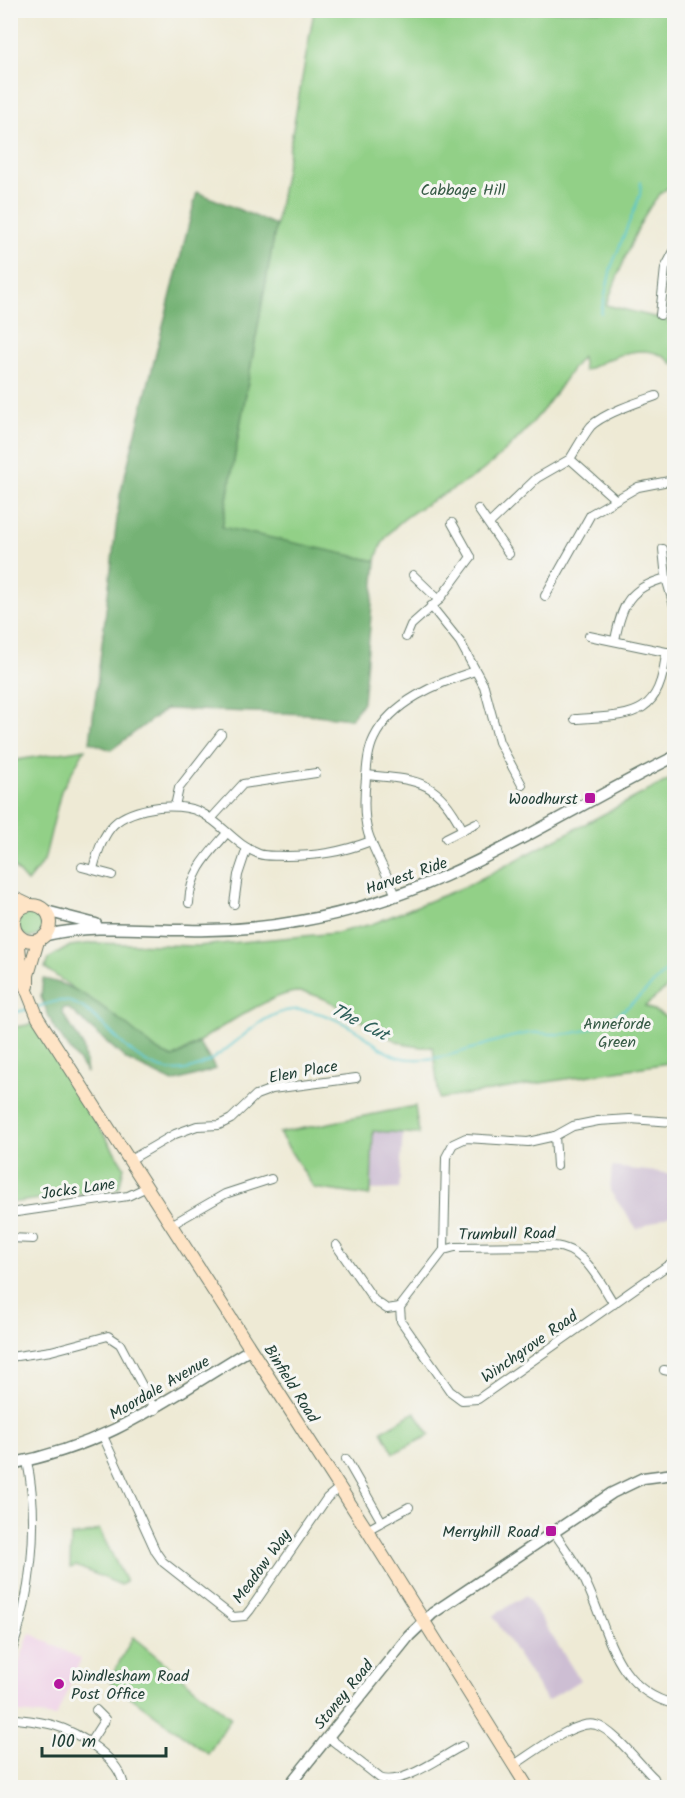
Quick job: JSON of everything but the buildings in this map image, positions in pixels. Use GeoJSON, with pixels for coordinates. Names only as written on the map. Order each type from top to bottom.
{"type":"FeatureCollection","features":[{"type":"Feature","properties":{"kind":"main road"},"geometry":{"type":"LineString","coordinates":[[10,896],[46,911],[51,923],[42,938],[27,941],[14,926],[16,914],[29,905]]}},
{"type":"Feature","properties":{"kind":"main road","name":"Binfield Road"},"geometry":{"type":"LineString","coordinates":[[14,926],[21,973],[28,997],[38,1018],[367,1530],[528,1788]]}},
{"type":"Feature","properties":{"kind":"main road","name":"Binfield Road"},"geometry":{"type":"LineString","coordinates":[[28,997],[28,975],[42,938]]}},
{"type":"Feature","properties":{"kind":"street"},"geometry":{"type":"LineString","coordinates":[[660,315],[665,268],[675,251]]}},
{"type":"Feature","properties":{"kind":"street"},"geometry":{"type":"LineString","coordinates":[[490,523],[537,478],[570,459],[589,428],[600,419],[634,403],[656,396]]}},
{"type":"Feature","properties":{"kind":"street"},"geometry":{"type":"LineString","coordinates":[[570,459],[615,499]]}},
{"type":"Feature","properties":{"kind":"street"},"geometry":{"type":"LineString","coordinates":[[545,596],[591,514],[638,487],[675,480]]}},
{"type":"Feature","properties":{"kind":"street"},"geometry":{"type":"LineString","coordinates":[[478,508],[509,554]]}},
{"type":"Feature","properties":{"kind":"street"},"geometry":{"type":"LineString","coordinates":[[406,637],[411,625],[439,600],[472,556],[452,523]]}},
{"type":"Feature","properties":{"kind":"street"},"geometry":{"type":"LineString","coordinates":[[663,549],[666,578],[674,606]]}},
{"type":"Feature","properties":{"kind":"street"},"geometry":{"type":"LineString","coordinates":[[413,574],[439,600]]}},
{"type":"Feature","properties":{"kind":"street"},"geometry":{"type":"LineString","coordinates":[[615,640],[620,617],[627,600],[646,586],[666,578]]}},
{"type":"Feature","properties":{"kind":"street"},"geometry":{"type":"LineString","coordinates":[[431,606],[460,642],[475,670],[489,701],[499,742],[522,785]]}},
{"type":"Feature","properties":{"kind":"street"},"geometry":{"type":"LineString","coordinates":[[575,718],[620,717],[643,708],[661,687],[670,652],[589,636]]}},
{"type":"Feature","properties":{"kind":"street"},"geometry":{"type":"LineString","coordinates":[[396,896],[371,841],[365,812],[366,775],[373,738],[388,717],[432,687],[475,670]]}},
{"type":"Feature","properties":{"kind":"street"},"geometry":{"type":"LineString","coordinates":[[175,807],[182,783],[221,734]]}},
{"type":"Feature","properties":{"kind":"street","name":"Harvest Ride"},"geometry":{"type":"LineString","coordinates":[[42,938],[86,927],[198,930],[265,926],[315,918],[396,896],[449,877],[499,853],[675,757]]}},
{"type":"Feature","properties":{"kind":"street"},"geometry":{"type":"LineString","coordinates":[[211,819],[243,784],[316,773]]}},
{"type":"Feature","properties":{"kind":"street"},"geometry":{"type":"LineString","coordinates":[[366,775],[412,780],[431,788],[448,803],[463,830]]}},
{"type":"Feature","properties":{"kind":"street"},"geometry":{"type":"LineString","coordinates":[[93,869],[105,834],[117,820],[143,809],[191,808],[211,819],[247,848],[266,855],[318,856],[342,852],[371,841]]}},
{"type":"Feature","properties":{"kind":"street"},"geometry":{"type":"LineString","coordinates":[[446,838],[476,823]]}},
{"type":"Feature","properties":{"kind":"street"},"geometry":{"type":"LineString","coordinates":[[189,903],[190,888],[197,867],[227,833]]}},
{"type":"Feature","properties":{"kind":"street"},"geometry":{"type":"LineString","coordinates":[[234,904],[238,875],[247,848]]}},
{"type":"Feature","properties":{"kind":"street"},"geometry":{"type":"LineString","coordinates":[[82,867],[112,875]]}},
{"type":"Feature","properties":{"kind":"street","name":"Harvest Ride"},"geometry":{"type":"LineString","coordinates":[[46,911],[120,928]]}},
{"type":"Feature","properties":{"kind":"street","name":"Elen Place"},"geometry":{"type":"LineString","coordinates":[[130,1160],[175,1134],[197,1126],[219,1125],[231,1119],[256,1095],[272,1089],[356,1078]]}},
{"type":"Feature","properties":{"kind":"street"},"geometry":{"type":"LineString","coordinates":[[444,1250],[442,1240],[446,1157],[453,1144],[466,1138],[528,1142],[555,1136],[573,1126],[598,1121],[630,1119],[675,1122]]}},
{"type":"Feature","properties":{"kind":"street"},"geometry":{"type":"LineString","coordinates":[[555,1136],[557,1166]]}},
{"type":"Feature","properties":{"kind":"street"},"geometry":{"type":"LineString","coordinates":[[171,1225],[225,1194],[271,1179]]}},
{"type":"Feature","properties":{"kind":"street","name":"Jocks Lane"},"geometry":{"type":"LineString","coordinates":[[10,1213],[128,1196],[147,1187]]}},
{"type":"Feature","properties":{"kind":"street"},"geometry":{"type":"LineString","coordinates":[[10,1238],[33,1239]]}},
{"type":"Feature","properties":{"kind":"street"},"geometry":{"type":"LineString","coordinates":[[336,1245],[374,1300],[387,1309],[400,1307]]}},
{"type":"Feature","properties":{"kind":"street","name":"Trumbull Road"},"geometry":{"type":"LineString","coordinates":[[400,1307],[406,1295],[444,1250],[455,1247],[567,1247],[585,1261],[614,1304]]}},
{"type":"Feature","properties":{"kind":"street","name":"Winchgrove Road"},"geometry":{"type":"LineString","coordinates":[[400,1307],[401,1321],[450,1391],[462,1400],[478,1399],[675,1262]]}},
{"type":"Feature","properties":{"kind":"street"},"geometry":{"type":"LineString","coordinates":[[10,1357],[51,1352],[108,1336],[120,1344],[155,1410]]}},
{"type":"Feature","properties":{"kind":"street","name":"Moordale Avenue"},"geometry":{"type":"LineString","coordinates":[[10,1464],[27,1461],[103,1436],[155,1410],[251,1349]]}},
{"type":"Feature","properties":{"kind":"street"},"geometry":{"type":"LineString","coordinates":[[664,1370],[675,1372]]}},
{"type":"Feature","properties":{"kind":"street","name":"Meadow Way"},"geometry":{"type":"LineString","coordinates":[[103,1436],[156,1552],[164,1562],[233,1617],[244,1616],[250,1610],[327,1498],[339,1488]]}},
{"type":"Feature","properties":{"kind":"street"},"geometry":{"type":"LineString","coordinates":[[346,1459],[382,1522]]}},
{"type":"Feature","properties":{"kind":"street"},"geometry":{"type":"LineString","coordinates":[[10,1657],[21,1621],[32,1536],[27,1461]]}},
{"type":"Feature","properties":{"kind":"street","name":"Stoney Road"},"geometry":{"type":"LineString","coordinates":[[288,1788],[409,1636],[424,1622],[612,1493],[637,1480],[675,1474]]}},
{"type":"Feature","properties":{"kind":"street"},"geometry":{"type":"LineString","coordinates":[[367,1530],[409,1507]]}},
{"type":"Feature","properties":{"kind":"street"},"geometry":{"type":"LineString","coordinates":[[554,1532],[585,1580],[609,1639],[630,1677],[644,1692],[675,1704]]}},
{"type":"Feature","properties":{"kind":"street"},"geometry":{"type":"LineString","coordinates":[[89,1744],[105,1719],[96,1710]]}},
{"type":"Feature","properties":{"kind":"street"},"geometry":{"type":"LineString","coordinates":[[10,1718],[53,1725],[89,1744],[111,1759],[118,1768],[124,1788]]}},
{"type":"Feature","properties":{"kind":"street"},"geometry":{"type":"LineString","coordinates":[[514,1765],[577,1726],[596,1725],[610,1733],[654,1778],[658,1788]]}},
{"type":"Feature","properties":{"kind":"street"},"geometry":{"type":"LineString","coordinates":[[328,1737],[380,1778],[390,1781],[402,1779],[462,1746]]}},
{"type":"Feature","properties":{"kind":"shaded area"},"geometry":{"type":"Polygon","coordinates":[[[373,1130],[403,1131],[399,1189],[371,1190],[373,1130]]]}},
{"type":"Feature","properties":{"kind":"shaded area"},"geometry":{"type":"Polygon","coordinates":[[[612,1167],[674,1174],[674,1213],[637,1229],[610,1191],[612,1167]]]}},
{"type":"Feature","properties":{"kind":"shaded area"},"geometry":{"type":"Polygon","coordinates":[[[526,1595],[580,1680],[547,1701],[493,1616],[526,1595]]]}},
{"type":"Feature","properties":{"kind":"shaded area"},"geometry":{"type":"Polygon","coordinates":[[[30,1633],[81,1659],[56,1717],[11,1712],[11,1684],[30,1633]]]}},
{"type":"Feature","properties":{"kind":"green space","name":"Cabbage Hill"},"geometry":{"type":"Polygon","coordinates":[[[314,11],[674,11],[674,186],[664,191],[653,202],[643,218],[606,305],[666,320],[674,329],[674,365],[653,352],[642,351],[630,352],[606,360],[584,371],[582,357],[539,415],[512,445],[469,480],[405,518],[391,531],[376,561],[222,528],[314,11]]]}},
{"type":"Feature","properties":{"kind":"green space"},"geometry":{"type":"Polygon","coordinates":[[[197,192],[276,225],[222,527],[376,561],[363,702],[351,719],[307,714],[166,709],[111,750],[90,742],[120,495],[197,192]]]}},
{"type":"Feature","properties":{"kind":"green space"},"geometry":{"type":"Polygon","coordinates":[[[85,749],[61,791],[44,861],[27,882],[11,864],[11,761],[85,749]]]}},
{"type":"Feature","properties":{"kind":"green space","name":"Anneforde Green"},"geometry":{"type":"Polygon","coordinates":[[[674,777],[674,982],[645,1006],[674,1021],[674,1062],[439,1099],[433,1047],[414,1046],[397,1041],[333,1003],[307,993],[286,994],[270,1000],[173,1058],[155,1051],[134,1032],[45,968],[48,959],[70,946],[94,943],[198,946],[336,933],[372,924],[469,885],[674,777]]]}},
{"type":"Feature","properties":{"kind":"green space"},"geometry":{"type":"Polygon","coordinates":[[[31,911],[41,914],[44,924],[41,934],[31,937],[21,934],[18,924],[21,914],[31,911]]]}},
{"type":"Feature","properties":{"kind":"green space"},"geometry":{"type":"Polygon","coordinates":[[[43,979],[68,986],[92,999],[152,1047],[167,1056],[173,1058],[199,1043],[216,1069],[173,1082],[127,1060],[68,1008],[63,1008],[62,1012],[83,1046],[87,1073],[53,1026],[41,997],[43,979]]]}},
{"type":"Feature","properties":{"kind":"green space"},"geometry":{"type":"Polygon","coordinates":[[[33,1024],[40,1031],[124,1167],[119,1188],[11,1203],[10,1028],[33,1024]]]}},
{"type":"Feature","properties":{"kind":"green space"},"geometry":{"type":"Polygon","coordinates":[[[415,1106],[419,1134],[373,1131],[369,1196],[314,1188],[279,1133],[415,1106]]]}},
{"type":"Feature","properties":{"kind":"green space"},"geometry":{"type":"Polygon","coordinates":[[[415,1412],[430,1435],[394,1453],[382,1431],[415,1412]]]}},
{"type":"Feature","properties":{"kind":"green space"},"geometry":{"type":"Polygon","coordinates":[[[99,1529],[126,1582],[121,1585],[76,1566],[70,1568],[71,1536],[84,1535],[99,1529]]]}},
{"type":"Feature","properties":{"kind":"green space"},"geometry":{"type":"Polygon","coordinates":[[[133,1637],[231,1718],[208,1754],[109,1681],[133,1637]]]}},
{"type":"Feature","properties":{"kind":"waterway"},"geometry":{"type":"LineString","coordinates":[[601,313],[611,268],[640,195],[641,182]]}},
{"type":"Feature","properties":{"kind":"waterway","name":"The Cut"},"geometry":{"type":"LineString","coordinates":[[38,1007],[61,1001],[76,1004],[100,1022],[138,1057],[168,1070],[186,1070],[202,1065],[218,1056],[261,1022],[276,1014],[292,1010],[311,1011],[339,1021],[398,1057],[430,1059],[515,1036],[534,1033],[566,1034],[593,1028],[642,995],[674,963]]}},
{"type":"Feature","properties":{"kind":"waterway","name":"The Cut"},"geometry":{"type":"LineString","coordinates":[[10,1010],[17,1012],[29,1009]]}},
{"type":"Feature","properties":{"kind":"place","name":"Woodhurst"},"geometry":{"type":"Point","coordinates":[590,798]}},
{"type":"Feature","properties":{"kind":"place","name":"Merryhill Road"},"geometry":{"type":"Point","coordinates":[551,1531]}},
{"type":"Feature","properties":{"kind":"place","name":"Windlesham Road Post Office"},"geometry":{"type":"Point","coordinates":[59,1684]}}]}
